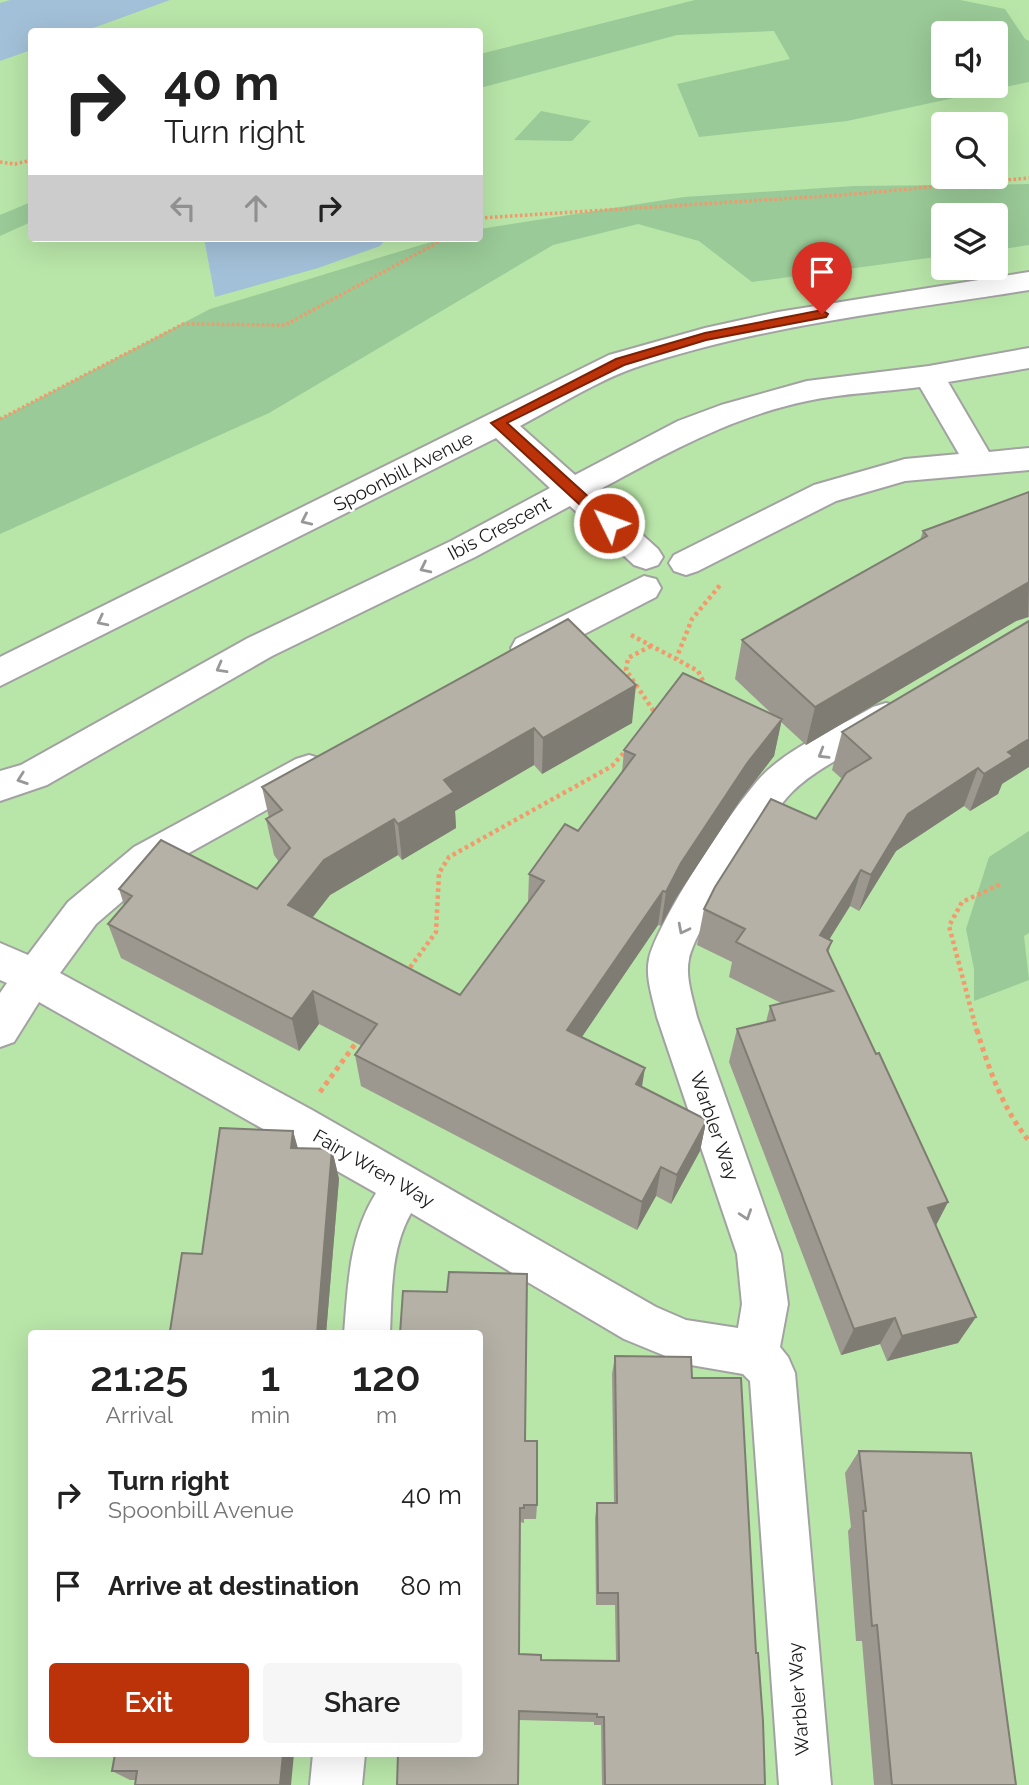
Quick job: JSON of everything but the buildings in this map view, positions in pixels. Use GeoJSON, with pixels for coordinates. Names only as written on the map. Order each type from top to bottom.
{"type":"FeatureCollection","features":[{"type":"Feature","properties":{"kind":"street","name":"Spoonbill Avenue"},"geometry":{"type":"LineString","coordinates":[[0,673],[620,362],[705,337],[778,321],[1029,281]]}},
{"type":"Feature","properties":{"kind":"street","name":"Ibis Crescent"},"geometry":{"type":"LineString","coordinates":[[0,786],[34,775],[118,724],[260,647],[463,549],[689,428],[732,412],[807,391],[929,376],[1029,358]]}},
{"type":"Feature","properties":{"kind":"street"},"geometry":{"type":"LineString","coordinates":[[929,376],[981,465]]}},
{"type":"Feature","properties":{"kind":"street"},"geometry":{"type":"LineString","coordinates":[[498,423],[571,490],[645,572],[654,593],[678,593],[688,586],[692,577],[690,566],[686,563],[825,493],[905,470],[1029,459]]}},
{"type":"Feature","properties":{"kind":"street"},"geometry":{"type":"LineString","coordinates":[[500,663],[645,572]]}},
{"type":"Feature","properties":{"kind":"street","name":"Warbler Way"},"geometry":{"type":"LineString","coordinates":[[805,1785],[772,1373],[756,1353],[765,1304],[759,1254],[677,1017],[670,982],[669,956],[692,910],[756,811],[780,781],[911,702]]}},
{"type":"Feature","properties":{"kind":"street"},"geometry":{"type":"LineString","coordinates":[[0,1029],[17,969],[148,858],[334,755]]}},
{"type":"Feature","properties":{"kind":"street","name":"Fairy Wren Way"},"geometry":{"type":"LineString","coordinates":[[17,969],[298,1124],[640,1323],[685,1342],[756,1353]]}},
{"type":"Feature","properties":{"kind":"street"},"geometry":{"type":"LineString","coordinates":[[367,1330],[372,1259],[382,1222],[404,1185]]}},
{"type":"Feature","properties":{"kind":"street"},"geometry":{"type":"LineString","coordinates":[[337,1785],[339,1757]]}},
{"type":"Feature","properties":{"kind":"path"},"geometry":{"type":"LineString","coordinates":[[0,162],[15,164],[28,161]]}},
{"type":"Feature","properties":{"kind":"path"},"geometry":{"type":"LineString","coordinates":[[483,218],[842,195],[1029,178]]}},
{"type":"Feature","properties":{"kind":"path"},"geometry":{"type":"LineString","coordinates":[[0,419],[183,324],[285,325],[439,242]]}},
{"type":"Feature","properties":{"kind":"path"},"geometry":{"type":"LineString","coordinates":[[676,659],[692,619],[722,583]]}},
{"type":"Feature","properties":{"kind":"path"},"geometry":{"type":"LineString","coordinates":[[622,630],[698,671],[706,687]]}},
{"type":"Feature","properties":{"kind":"path"},"geometry":{"type":"LineString","coordinates":[[651,646],[628,658],[626,670],[656,716]]}},
{"type":"Feature","properties":{"kind":"path"},"geometry":{"type":"LineString","coordinates":[[404,977],[436,932],[439,873],[449,857],[612,766],[630,746]]}},
{"type":"Feature","properties":{"kind":"path"},"geometry":{"type":"LineString","coordinates":[[1001,884],[962,902],[949,926],[998,1089],[1018,1132],[1029,1141]]}},
{"type":"Feature","properties":{"kind":"path"},"geometry":{"type":"LineString","coordinates":[[298,1124],[363,1033]]}},
{"type":"Feature","properties":{"kind":"green space"},"geometry":{"type":"Polygon","coordinates":[[[0,0],[1029,0],[1029,1785],[0,1785],[0,0]]]}},
{"type":"Feature","properties":{"kind":"green space"},"geometry":{"type":"Polygon","coordinates":[[[695,0],[960,0],[1005,9],[1029,41],[1029,82],[1008,86],[1008,21],[931,21],[931,98],[954,98],[847,121],[699,137],[677,84],[790,59],[774,31],[677,35],[483,87],[483,53],[695,0]]]}},
{"type":"Feature","properties":{"kind":"green space"},"geometry":{"type":"Polygon","coordinates":[[[541,111],[591,121],[572,141],[514,140],[541,111]]]}},
{"type":"Feature","properties":{"kind":"green space"},"geometry":{"type":"Polygon","coordinates":[[[1008,184],[1029,184],[1029,245],[1008,248],[1008,203],[931,203],[931,258],[752,282],[699,241],[638,224],[553,245],[269,413],[0,534],[0,419],[210,309],[431,242],[483,242],[483,229],[684,197],[854,186],[931,185],[931,189],[1008,189],[1008,184]]]}},
{"type":"Feature","properties":{"kind":"green space"},"geometry":{"type":"Polygon","coordinates":[[[28,203],[28,223],[0,236],[0,215],[28,203]]]}},
{"type":"Feature","properties":{"kind":"green space"},"geometry":{"type":"Polygon","coordinates":[[[1029,831],[1029,933],[1024,936],[1029,980],[974,1001],[974,969],[966,929],[989,857],[1029,831]]]}},
{"type":"Feature","properties":{"kind":"water"},"geometry":{"type":"Polygon","coordinates":[[[10,0],[170,0],[93,28],[28,28],[28,51],[0,61],[0,3],[10,0]]]}},
{"type":"Feature","properties":{"kind":"water"},"geometry":{"type":"Polygon","coordinates":[[[205,242],[384,242],[380,246],[318,268],[215,297],[205,242]]]}},
{"type":"Feature","properties":{"kind":"route"},"geometry":{"type":"LineString","coordinates":[[609,523],[498,423],[620,362],[705,337],[822,314]]}}]}
